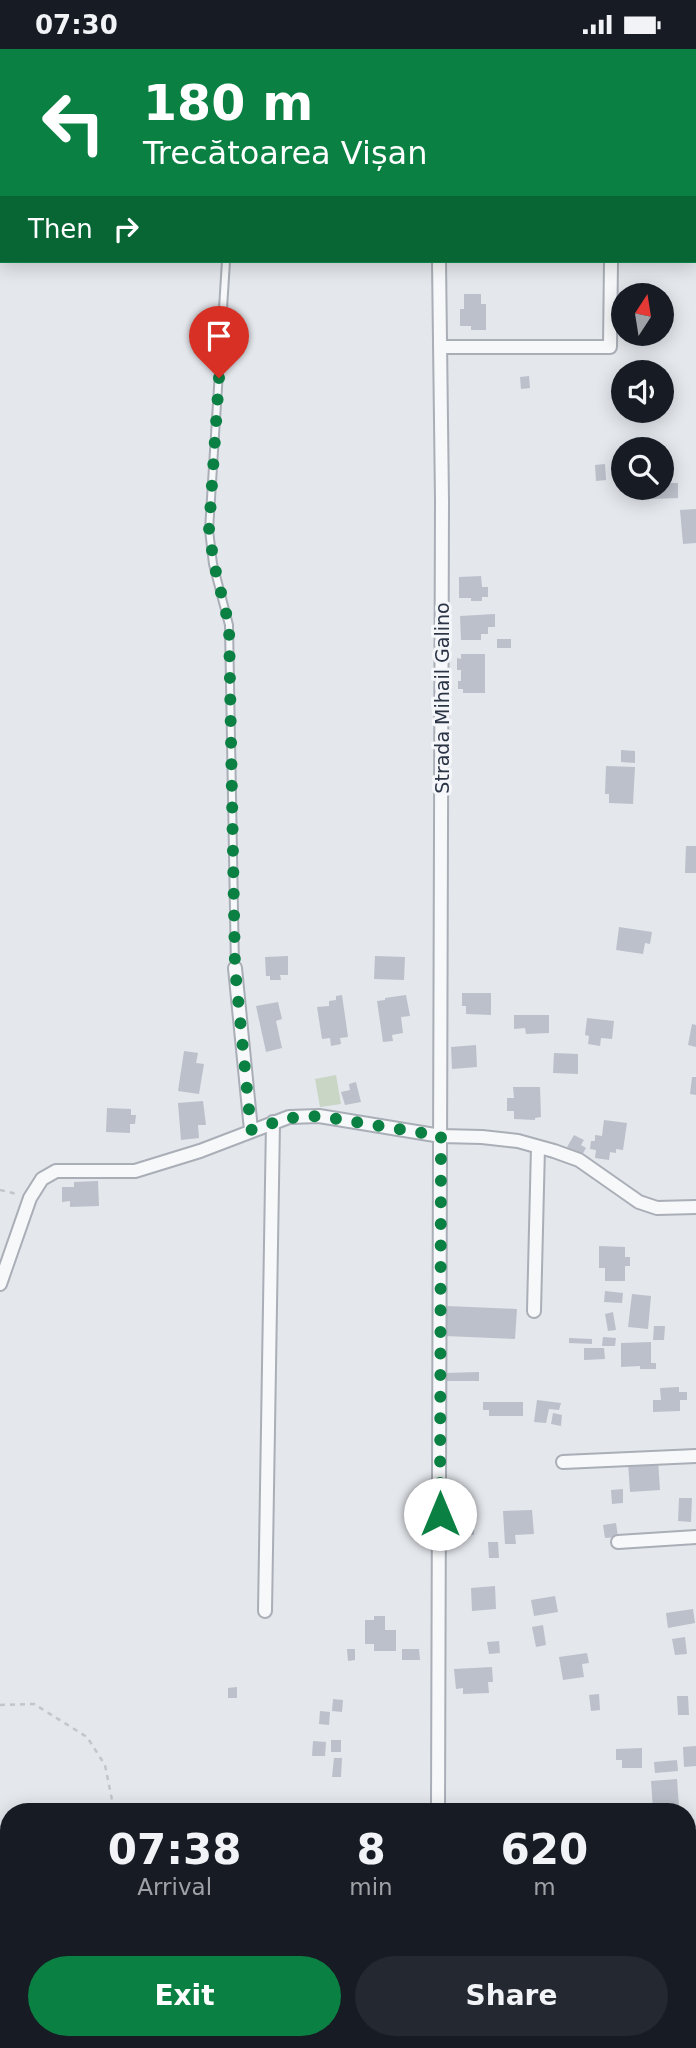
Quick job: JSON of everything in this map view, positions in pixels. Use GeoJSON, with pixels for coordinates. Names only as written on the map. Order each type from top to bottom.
{"type":"FeatureCollection","features":[{"type":"Feature","properties":{"kind":"street","name":"Strada Mihail Galino"},"geometry":{"type":"LineString","coordinates":[[438,1803],[442,501],[439,263]]}},
{"type":"Feature","properties":{"kind":"street"},"geometry":{"type":"LineString","coordinates":[[440,347],[610,347],[611,263]]}},
{"type":"Feature","properties":{"kind":"street"},"geometry":{"type":"LineString","coordinates":[[235,968],[251,1130]]}},
{"type":"Feature","properties":{"kind":"street"},"geometry":{"type":"LineString","coordinates":[[0,1284],[30,1198],[43,1179],[56,1171],[135,1171],[200,1151],[289,1118],[319,1116],[441,1136],[517,1141],[579,1160],[639,1202],[657,1208],[696,1207]]}},
{"type":"Feature","properties":{"kind":"street"},"geometry":{"type":"LineString","coordinates":[[265,1611],[273,1122]]}},
{"type":"Feature","properties":{"kind":"street"},"geometry":{"type":"LineString","coordinates":[[534,1311],[538,1147]]}},
{"type":"Feature","properties":{"kind":"street"},"geometry":{"type":"LineString","coordinates":[[563,1462],[696,1456]]}},
{"type":"Feature","properties":{"kind":"street"},"geometry":{"type":"LineString","coordinates":[[618,1542],[696,1537]]}},
{"type":"Feature","properties":{"kind":"lane"},"geometry":{"type":"LineString","coordinates":[[226,263],[209,530],[214,564],[229,625],[235,968]]}},
{"type":"Feature","properties":{"kind":"path"},"geometry":{"type":"LineString","coordinates":[[0,1190],[30,1198]]}},
{"type":"Feature","properties":{"kind":"path"},"geometry":{"type":"LineString","coordinates":[[0,1706],[34,1703],[87,1737],[105,1765],[113,1803]]}},
{"type":"Feature","properties":{"kind":"green space"},"geometry":{"type":"Polygon","coordinates":[[[336,1075],[341,1104],[320,1107],[315,1079],[336,1075]]]}},
{"type":"Feature","properties":{"kind":"building"},"geometry":{"type":"Polygon","coordinates":[[[464,294],[481,294],[481,304],[486,304],[486,330],[471,330],[471,326],[460,326],[460,309],[464,309],[464,294]]]}},
{"type":"Feature","properties":{"kind":"building"},"geometry":{"type":"Polygon","coordinates":[[[529,376],[530,388],[521,389],[520,377],[529,376]]]}},
{"type":"Feature","properties":{"kind":"building"},"geometry":{"type":"Polygon","coordinates":[[[605,464],[606,480],[596,481],[595,465],[605,464]]]}},
{"type":"Feature","properties":{"kind":"building"},"geometry":{"type":"Polygon","coordinates":[[[674,483],[678,483],[678,498],[674,498],[674,483]]]}},
{"type":"Feature","properties":{"kind":"building"},"geometry":{"type":"Polygon","coordinates":[[[696,509],[696,543],[683,544],[680,510],[696,509]]]}},
{"type":"Feature","properties":{"kind":"building"},"geometry":{"type":"Polygon","coordinates":[[[481,576],[482,587],[488,587],[488,597],[482,597],[482,601],[459,598],[459,577],[481,576]]]}},
{"type":"Feature","properties":{"kind":"building"},"geometry":{"type":"Polygon","coordinates":[[[495,614],[495,627],[488,627],[488,634],[481,634],[481,640],[461,640],[460,616],[495,614]]]}},
{"type":"Feature","properties":{"kind":"building"},"geometry":{"type":"Polygon","coordinates":[[[497,639],[511,639],[511,648],[497,648],[497,639]]]}},
{"type":"Feature","properties":{"kind":"building"},"geometry":{"type":"Polygon","coordinates":[[[461,654],[485,654],[485,693],[463,693],[463,689],[458,689],[461,670],[457,670],[457,658],[461,659],[461,654]]]}},
{"type":"Feature","properties":{"kind":"building"},"geometry":{"type":"Polygon","coordinates":[[[621,750],[635,751],[635,763],[621,762],[621,750]]]}},
{"type":"Feature","properties":{"kind":"building"},"geometry":{"type":"Polygon","coordinates":[[[606,766],[635,767],[633,804],[609,803],[609,794],[605,794],[606,766]]]}},
{"type":"Feature","properties":{"kind":"building"},"geometry":{"type":"Polygon","coordinates":[[[686,846],[696,846],[696,873],[685,873],[686,846]]]}},
{"type":"Feature","properties":{"kind":"building"},"geometry":{"type":"Polygon","coordinates":[[[619,927],[652,932],[650,944],[645,943],[643,954],[616,950],[619,927]]]}},
{"type":"Feature","properties":{"kind":"building"},"geometry":{"type":"Polygon","coordinates":[[[288,956],[288,975],[280,975],[281,980],[270,980],[270,976],[266,976],[265,957],[288,956]]]}},
{"type":"Feature","properties":{"kind":"building"},"geometry":{"type":"Polygon","coordinates":[[[375,956],[405,957],[404,980],[374,979],[375,956]]]}},
{"type":"Feature","properties":{"kind":"building"},"geometry":{"type":"Polygon","coordinates":[[[462,993],[491,993],[491,1015],[466,1014],[466,1006],[462,1006],[462,993]]]}},
{"type":"Feature","properties":{"kind":"building"},"geometry":{"type":"Polygon","coordinates":[[[342,995],[348,1037],[340,1038],[341,1044],[331,1046],[330,1038],[322,1039],[317,1007],[329,1006],[329,1001],[342,995]]]}},
{"type":"Feature","properties":{"kind":"building"},"geometry":{"type":"Polygon","coordinates":[[[406,995],[410,1016],[401,1017],[403,1033],[392,1035],[393,1041],[383,1042],[377,1001],[406,995]]]}},
{"type":"Feature","properties":{"kind":"building"},"geometry":{"type":"Polygon","coordinates":[[[278,1002],[282,1019],[276,1021],[282,1048],[266,1052],[256,1006],[278,1002]]]}},
{"type":"Feature","properties":{"kind":"building"},"geometry":{"type":"Polygon","coordinates":[[[514,1015],[549,1015],[549,1033],[526,1034],[525,1028],[514,1029],[514,1015]]]}},
{"type":"Feature","properties":{"kind":"building"},"geometry":{"type":"Polygon","coordinates":[[[587,1018],[614,1021],[612,1039],[601,1038],[600,1046],[588,1044],[589,1036],[585,1035],[587,1018]]]}},
{"type":"Feature","properties":{"kind":"building"},"geometry":{"type":"Polygon","coordinates":[[[692,1024],[696,1025],[696,1047],[688,1045],[692,1024]]]}},
{"type":"Feature","properties":{"kind":"building"},"geometry":{"type":"Polygon","coordinates":[[[476,1045],[477,1067],[452,1069],[451,1047],[476,1045]]]}},
{"type":"Feature","properties":{"kind":"building"},"geometry":{"type":"Polygon","coordinates":[[[184,1051],[198,1053],[196,1063],[204,1064],[199,1094],[178,1091],[184,1051]]]}},
{"type":"Feature","properties":{"kind":"building"},"geometry":{"type":"Polygon","coordinates":[[[554,1053],[578,1054],[578,1074],[553,1073],[554,1053]]]}},
{"type":"Feature","properties":{"kind":"building"},"geometry":{"type":"Polygon","coordinates":[[[692,1077],[696,1077],[696,1095],[690,1094],[692,1077]]]}},
{"type":"Feature","properties":{"kind":"building"},"geometry":{"type":"Polygon","coordinates":[[[356,1082],[361,1102],[345,1105],[341,1092],[350,1090],[349,1084],[356,1082]]]}},
{"type":"Feature","properties":{"kind":"building"},"geometry":{"type":"Polygon","coordinates":[[[513,1087],[540,1087],[541,1117],[535,1120],[514,1119],[514,1111],[507,1111],[507,1098],[514,1098],[513,1087]]]}},
{"type":"Feature","properties":{"kind":"building"},"geometry":{"type":"Polygon","coordinates":[[[203,1101],[206,1125],[198,1125],[199,1138],[181,1140],[178,1103],[203,1101]]]}},
{"type":"Feature","properties":{"kind":"building"},"geometry":{"type":"Polygon","coordinates":[[[107,1108],[131,1109],[131,1115],[136,1115],[135,1124],[130,1124],[130,1133],[106,1132],[107,1108]]]}},
{"type":"Feature","properties":{"kind":"building"},"geometry":{"type":"Polygon","coordinates":[[[604,1120],[627,1123],[623,1150],[610,1152],[609,1160],[595,1158],[596,1150],[590,1149],[595,1135],[602,1136],[604,1120]]]}},
{"type":"Feature","properties":{"kind":"building"},"geometry":{"type":"Polygon","coordinates":[[[574,1135],[584,1140],[581,1145],[586,1148],[582,1155],[567,1147],[574,1135]]]}},
{"type":"Feature","properties":{"kind":"building"},"geometry":{"type":"Polygon","coordinates":[[[98,1181],[99,1206],[70,1207],[70,1201],[62,1202],[62,1187],[74,1187],[74,1182],[98,1181]]]}},
{"type":"Feature","properties":{"kind":"building"},"geometry":{"type":"Polygon","coordinates":[[[599,1246],[625,1247],[625,1257],[630,1257],[630,1266],[625,1266],[625,1281],[605,1281],[605,1268],[599,1268],[599,1246]]]}},
{"type":"Feature","properties":{"kind":"building"},"geometry":{"type":"Polygon","coordinates":[[[605,1291],[623,1293],[622,1303],[604,1302],[605,1291]]]}},
{"type":"Feature","properties":{"kind":"building"},"geometry":{"type":"Polygon","coordinates":[[[632,1294],[651,1296],[648,1329],[628,1327],[632,1294]]]}},
{"type":"Feature","properties":{"kind":"building"},"geometry":{"type":"Polygon","coordinates":[[[447,1306],[517,1309],[515,1339],[445,1336],[447,1306]]]}},
{"type":"Feature","properties":{"kind":"building"},"geometry":{"type":"Polygon","coordinates":[[[613,1312],[616,1330],[608,1331],[605,1314],[613,1312]]]}},
{"type":"Feature","properties":{"kind":"building"},"geometry":{"type":"Polygon","coordinates":[[[654,1326],[665,1326],[664,1340],[653,1340],[654,1326]]]}},
{"type":"Feature","properties":{"kind":"building"},"geometry":{"type":"Polygon","coordinates":[[[603,1337],[616,1338],[615,1346],[602,1346],[603,1337]]]}},
{"type":"Feature","properties":{"kind":"building"},"geometry":{"type":"Polygon","coordinates":[[[569,1338],[592,1339],[592,1344],[569,1343],[569,1338]]]}},
{"type":"Feature","properties":{"kind":"building"},"geometry":{"type":"Polygon","coordinates":[[[651,1342],[651,1363],[656,1363],[656,1369],[621,1367],[621,1343],[651,1342]]]}},
{"type":"Feature","properties":{"kind":"building"},"geometry":{"type":"Polygon","coordinates":[[[584,1348],[604,1348],[605,1359],[584,1360],[584,1348]]]}},
{"type":"Feature","properties":{"kind":"building"},"geometry":{"type":"Polygon","coordinates":[[[479,1372],[479,1381],[445,1381],[445,1373],[479,1372]]]}},
{"type":"Feature","properties":{"kind":"building"},"geometry":{"type":"Polygon","coordinates":[[[679,1387],[679,1392],[687,1392],[687,1400],[680,1400],[680,1411],[653,1412],[653,1400],[661,1400],[660,1388],[679,1387]]]}},
{"type":"Feature","properties":{"kind":"building"},"geometry":{"type":"Polygon","coordinates":[[[537,1400],[561,1403],[559,1410],[549,1409],[546,1423],[534,1422],[537,1400]]]}},
{"type":"Feature","properties":{"kind":"building"},"geometry":{"type":"Polygon","coordinates":[[[483,1402],[523,1402],[523,1416],[489,1416],[489,1410],[483,1410],[483,1402]]]}},
{"type":"Feature","properties":{"kind":"building"},"geometry":{"type":"Polygon","coordinates":[[[553,1413],[562,1415],[561,1426],[551,1424],[553,1413]]]}},
{"type":"Feature","properties":{"kind":"building"},"geometry":{"type":"Polygon","coordinates":[[[658,1460],[660,1490],[630,1492],[628,1463],[658,1460]]]}},
{"type":"Feature","properties":{"kind":"building"},"geometry":{"type":"Polygon","coordinates":[[[623,1489],[623,1503],[612,1504],[611,1490],[623,1489]]]}},
{"type":"Feature","properties":{"kind":"building"},"geometry":{"type":"Polygon","coordinates":[[[679,1498],[692,1498],[691,1522],[678,1521],[679,1498]]]}},
{"type":"Feature","properties":{"kind":"building"},"geometry":{"type":"Polygon","coordinates":[[[457,1502],[475,1503],[474,1535],[457,1534],[457,1523],[452,1523],[452,1512],[457,1512],[457,1502]]]}},
{"type":"Feature","properties":{"kind":"building"},"geometry":{"type":"Polygon","coordinates":[[[532,1510],[534,1534],[515,1535],[516,1544],[505,1544],[503,1511],[532,1510]]]}},
{"type":"Feature","properties":{"kind":"building"},"geometry":{"type":"Polygon","coordinates":[[[616,1523],[618,1537],[605,1538],[603,1525],[616,1523]]]}},
{"type":"Feature","properties":{"kind":"building"},"geometry":{"type":"Polygon","coordinates":[[[488,1542],[498,1542],[499,1558],[489,1558],[488,1542]]]}},
{"type":"Feature","properties":{"kind":"building"},"geometry":{"type":"Polygon","coordinates":[[[495,1586],[496,1609],[472,1611],[471,1588],[495,1586]]]}},
{"type":"Feature","properties":{"kind":"building"},"geometry":{"type":"Polygon","coordinates":[[[555,1596],[558,1612],[534,1616],[531,1600],[555,1596]]]}},
{"type":"Feature","properties":{"kind":"building"},"geometry":{"type":"Polygon","coordinates":[[[693,1609],[695,1623],[668,1628],[666,1613],[693,1609]]]}},
{"type":"Feature","properties":{"kind":"building"},"geometry":{"type":"Polygon","coordinates":[[[374,1616],[385,1616],[385,1630],[396,1630],[396,1651],[374,1651],[374,1644],[365,1644],[365,1620],[374,1620],[374,1616]]]}},
{"type":"Feature","properties":{"kind":"building"},"geometry":{"type":"Polygon","coordinates":[[[543,1625],[546,1645],[536,1647],[532,1627],[543,1625]]]}},
{"type":"Feature","properties":{"kind":"building"},"geometry":{"type":"Polygon","coordinates":[[[685,1637],[687,1654],[675,1655],[672,1639],[685,1637]]]}},
{"type":"Feature","properties":{"kind":"building"},"geometry":{"type":"Polygon","coordinates":[[[499,1641],[500,1653],[489,1654],[487,1642],[499,1641]]]}},
{"type":"Feature","properties":{"kind":"building"},"geometry":{"type":"Polygon","coordinates":[[[347,1649],[355,1649],[355,1660],[348,1661],[347,1649]]]}},
{"type":"Feature","properties":{"kind":"building"},"geometry":{"type":"Polygon","coordinates":[[[402,1649],[419,1649],[420,1660],[402,1660],[402,1649]]]}},
{"type":"Feature","properties":{"kind":"building"},"geometry":{"type":"Polygon","coordinates":[[[587,1653],[589,1663],[582,1664],[584,1677],[563,1680],[559,1657],[587,1653]]]}},
{"type":"Feature","properties":{"kind":"building"},"geometry":{"type":"Polygon","coordinates":[[[492,1667],[493,1682],[488,1682],[489,1693],[463,1694],[463,1688],[456,1689],[454,1669],[492,1667]]]}},
{"type":"Feature","properties":{"kind":"building"},"geometry":{"type":"Polygon","coordinates":[[[237,1687],[237,1698],[228,1698],[228,1688],[237,1687]]]}},
{"type":"Feature","properties":{"kind":"building"},"geometry":{"type":"Polygon","coordinates":[[[599,1694],[600,1710],[591,1711],[589,1695],[599,1694]]]}},
{"type":"Feature","properties":{"kind":"building"},"geometry":{"type":"Polygon","coordinates":[[[677,1696],[688,1696],[689,1715],[678,1715],[677,1696]]]}},
{"type":"Feature","properties":{"kind":"building"},"geometry":{"type":"Polygon","coordinates":[[[333,1699],[343,1700],[342,1712],[332,1711],[333,1699]]]}},
{"type":"Feature","properties":{"kind":"building"},"geometry":{"type":"Polygon","coordinates":[[[320,1711],[330,1712],[329,1725],[319,1724],[320,1711]]]}},
{"type":"Feature","properties":{"kind":"building"},"geometry":{"type":"Polygon","coordinates":[[[331,1740],[341,1740],[341,1752],[331,1752],[331,1740]]]}},
{"type":"Feature","properties":{"kind":"building"},"geometry":{"type":"Polygon","coordinates":[[[313,1741],[326,1742],[325,1756],[312,1756],[313,1741]]]}},
{"type":"Feature","properties":{"kind":"building"},"geometry":{"type":"Polygon","coordinates":[[[696,1746],[696,1766],[684,1767],[683,1747],[696,1746]]]}},
{"type":"Feature","properties":{"kind":"building"},"geometry":{"type":"Polygon","coordinates":[[[642,1748],[642,1768],[622,1768],[622,1760],[616,1760],[616,1749],[642,1748]]]}},
{"type":"Feature","properties":{"kind":"building"},"geometry":{"type":"Polygon","coordinates":[[[334,1758],[342,1758],[341,1777],[332,1777],[334,1758]]]}},
{"type":"Feature","properties":{"kind":"building"},"geometry":{"type":"Polygon","coordinates":[[[677,1760],[678,1771],[655,1773],[654,1762],[677,1760]]]}},
{"type":"Feature","properties":{"kind":"building"},"geometry":{"type":"Polygon","coordinates":[[[677,1779],[679,1803],[653,1803],[651,1781],[677,1779]]]}},
{"type":"Feature","properties":{"kind":"route"},"geometry":{"type":"LineString","coordinates":[[219,378],[209,530],[214,564],[229,625],[235,968],[251,1130],[289,1118],[319,1116],[441,1136],[440,1514]]}}]}
